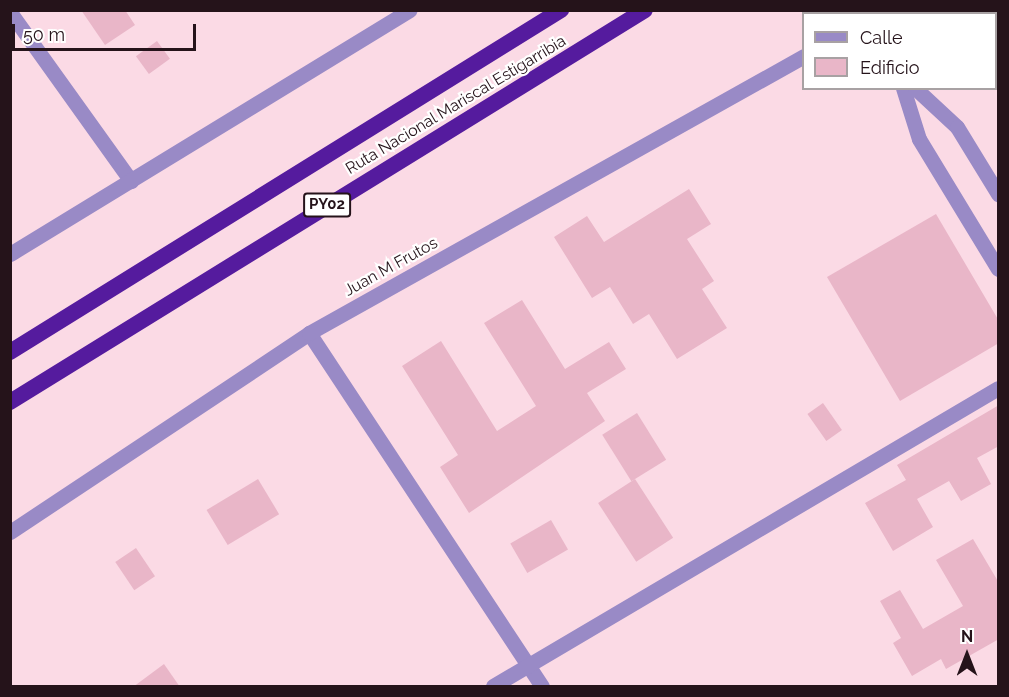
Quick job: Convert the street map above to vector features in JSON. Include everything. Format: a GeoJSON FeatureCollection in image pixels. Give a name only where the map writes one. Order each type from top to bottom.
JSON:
{"type":"FeatureCollection","features":[{"type":"Feature","properties":{"kind":"highway","name":"Ruta Nacional Mariscal Estigarribia"},"geometry":{"type":"LineString","coordinates":[[10,352],[561,10]]}},
{"type":"Feature","properties":{"kind":"highway","name":"Ruta Nacional Mariscal Estigarribia"},"geometry":{"type":"LineString","coordinates":[[10,402],[645,10]]}},
{"type":"Feature","properties":{"kind":"street"},"geometry":{"type":"LineString","coordinates":[[10,254],[409,10]]}},
{"type":"Feature","properties":{"kind":"street"},"geometry":{"type":"LineString","coordinates":[[10,12],[131,181]]}},
{"type":"Feature","properties":{"kind":"street","name":"Juan M Frutos"},"geometry":{"type":"LineString","coordinates":[[10,532],[309,333],[802,57]]}},
{"type":"Feature","properties":{"kind":"street"},"geometry":{"type":"LineString","coordinates":[[904,90],[919,139],[999,269]]}},
{"type":"Feature","properties":{"kind":"street"},"geometry":{"type":"LineString","coordinates":[[917,90],[957,127],[999,194]]}},
{"type":"Feature","properties":{"kind":"street"},"geometry":{"type":"LineString","coordinates":[[309,333],[542,687]]}},
{"type":"Feature","properties":{"kind":"street"},"geometry":{"type":"LineString","coordinates":[[493,687],[999,388]]}},
{"type":"Feature","properties":{"kind":"building"},"geometry":{"type":"Polygon","coordinates":[[[81,10],[125,10],[135,25],[105,45],[81,10]]]}},
{"type":"Feature","properties":{"kind":"building"},"geometry":{"type":"Polygon","coordinates":[[[157,41],[170,59],[149,74],[136,56],[157,41]]]}},
{"type":"Feature","properties":{"kind":"building"},"geometry":{"type":"Polygon","coordinates":[[[689,189],[711,224],[687,239],[714,281],[702,289],[727,328],[677,359],[649,314],[633,324],[610,287],[592,298],[554,237],[587,216],[604,242],[689,189]]]}},
{"type":"Feature","properties":{"kind":"building"},"geometry":{"type":"Polygon","coordinates":[[[936,214],[999,321],[999,343],[900,401],[827,277],[936,214]]]}},
{"type":"Feature","properties":{"kind":"building"},"geometry":{"type":"Polygon","coordinates":[[[522,300],[565,369],[609,342],[626,369],[587,393],[605,421],[469,513],[440,467],[458,455],[402,366],[441,341],[497,431],[536,406],[484,323],[522,300]]]}},
{"type":"Feature","properties":{"kind":"building"},"geometry":{"type":"Polygon","coordinates":[[[823,403],[842,430],[826,441],[807,414],[823,403]]]}},
{"type":"Feature","properties":{"kind":"building"},"geometry":{"type":"Polygon","coordinates":[[[999,405],[999,446],[977,458],[991,484],[961,501],[949,481],[917,499],[933,527],[893,551],[865,503],[906,480],[897,465],[999,405]]]}},
{"type":"Feature","properties":{"kind":"building"},"geometry":{"type":"Polygon","coordinates":[[[637,413],[666,460],[631,481],[602,435],[637,413]]]}},
{"type":"Feature","properties":{"kind":"building"},"geometry":{"type":"Polygon","coordinates":[[[258,479],[279,514],[228,545],[207,510],[258,479]]]}},
{"type":"Feature","properties":{"kind":"building"},"geometry":{"type":"Polygon","coordinates":[[[635,479],[673,538],[636,562],[598,503],[635,479]]]}},
{"type":"Feature","properties":{"kind":"building"},"geometry":{"type":"Polygon","coordinates":[[[551,520],[568,549],[527,573],[510,544],[551,520]]]}},
{"type":"Feature","properties":{"kind":"building"},"geometry":{"type":"Polygon","coordinates":[[[973,539],[999,583],[999,639],[946,669],[941,659],[912,676],[893,643],[901,638],[880,601],[900,590],[923,629],[963,606],[936,560],[973,539]]]}},
{"type":"Feature","properties":{"kind":"building"},"geometry":{"type":"Polygon","coordinates":[[[136,548],[155,576],[134,590],[115,562],[136,548]]]}},
{"type":"Feature","properties":{"kind":"building"},"geometry":{"type":"Polygon","coordinates":[[[164,664],[180,687],[133,687],[164,664]]]}}]}
